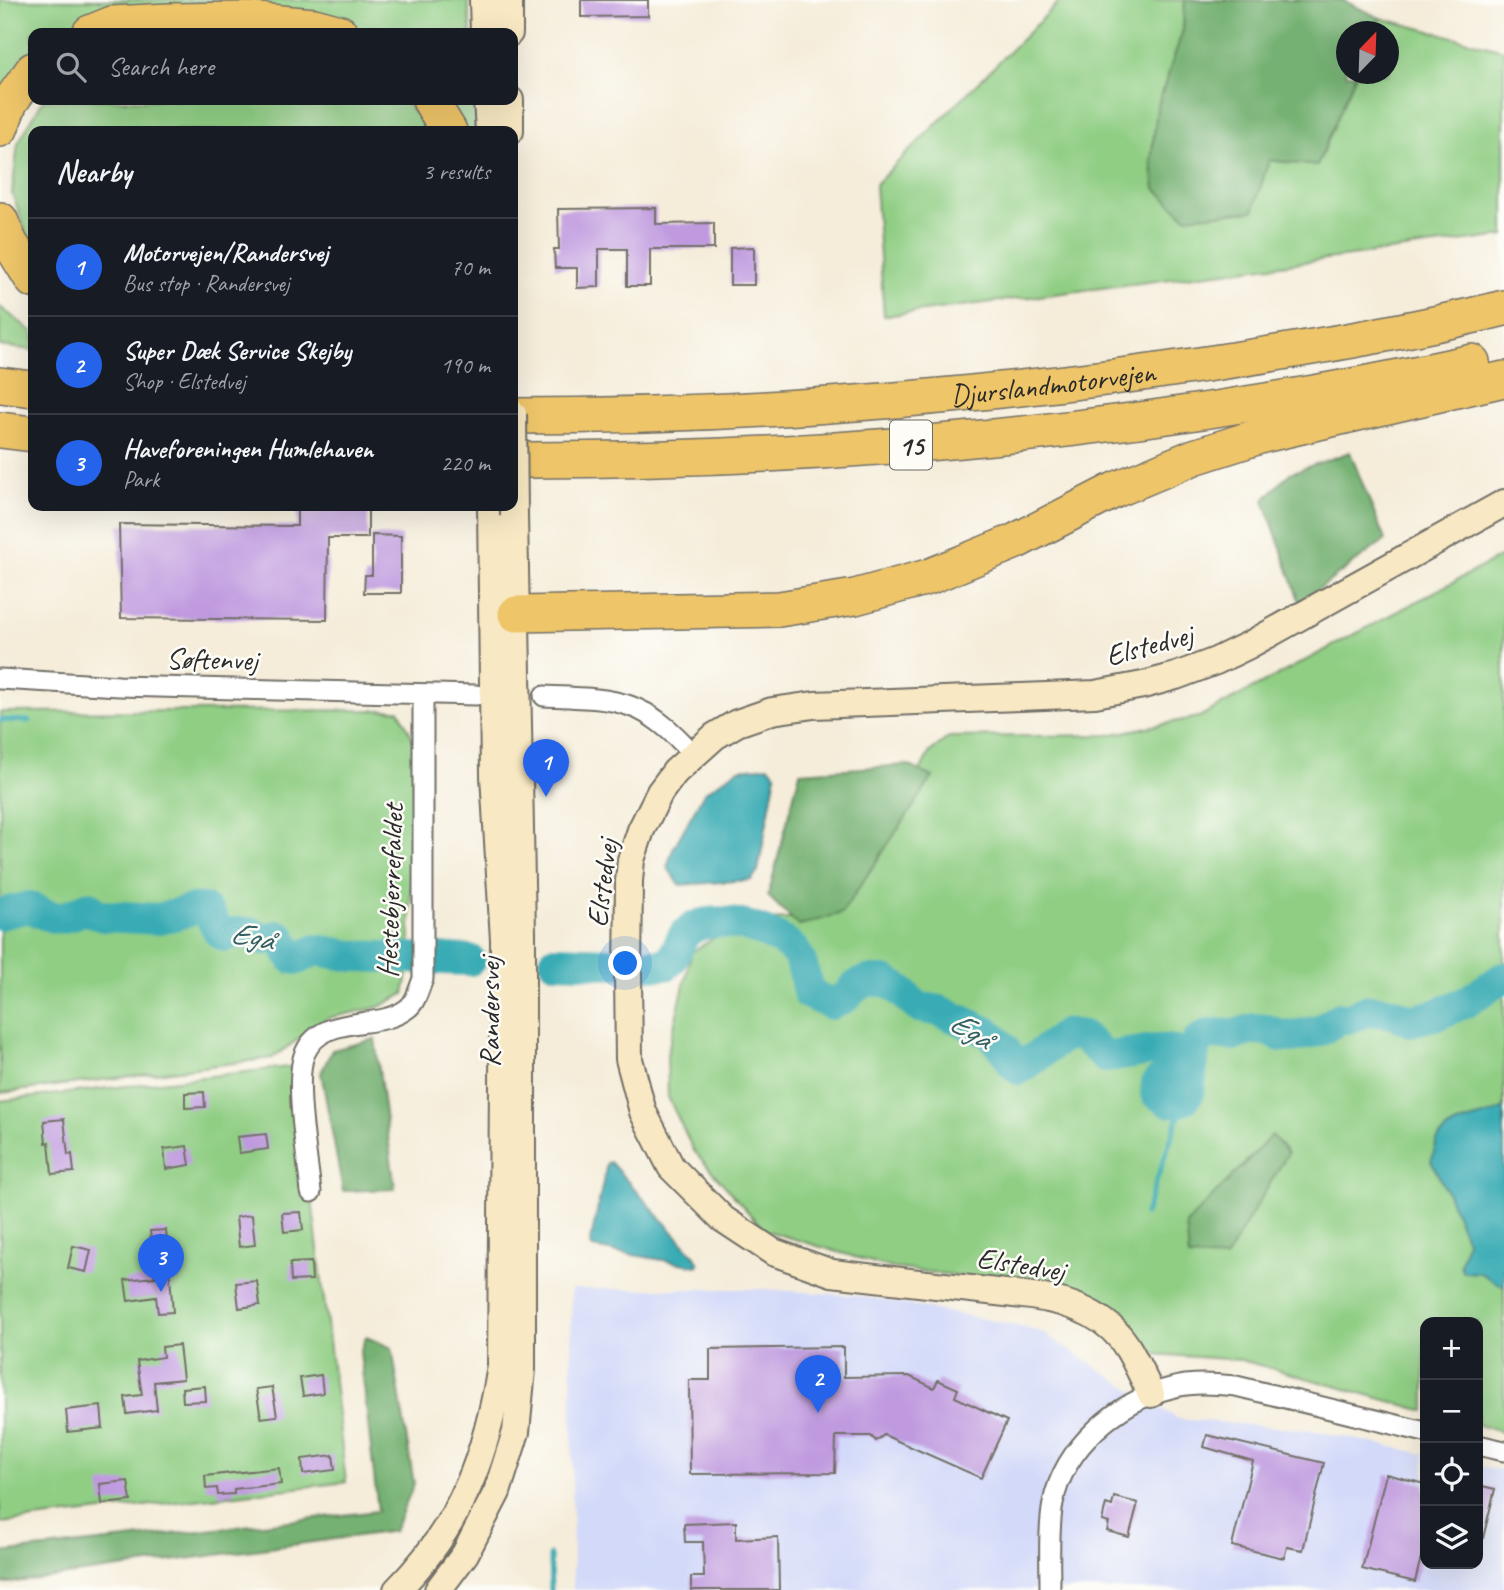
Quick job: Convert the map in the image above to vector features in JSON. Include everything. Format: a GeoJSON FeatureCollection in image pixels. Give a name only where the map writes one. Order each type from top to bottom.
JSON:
{"type":"FeatureCollection","features":[{"type":"Feature","properties":{"kind":"highway"},"geometry":{"type":"LineString","coordinates":[[102,28],[112,24],[234,20],[321,28]]}},
{"type":"Feature","properties":{"kind":"highway"},"geometry":{"type":"LineString","coordinates":[[0,129],[10,102],[28,77]]}},
{"type":"Feature","properties":{"kind":"highway"},"geometry":{"type":"LineString","coordinates":[[433,105],[446,126]]}},
{"type":"Feature","properties":{"kind":"highway"},"geometry":{"type":"LineString","coordinates":[[0,220],[10,243],[28,272]]}},
{"type":"Feature","properties":{"kind":"highway"},"geometry":{"type":"LineString","coordinates":[[0,264],[28,297]]}},
{"type":"Feature","properties":{"kind":"highway","name":"Djurslandmotorvejen"},"geometry":{"type":"LineString","coordinates":[[518,415],[668,414],[868,403],[1083,381],[1337,343],[1504,308]]}},
{"type":"Feature","properties":{"kind":"highway","name":"Djurslandmotorvejen"},"geometry":{"type":"LineString","coordinates":[[518,460],[739,457],[949,442],[1182,414],[1340,387],[1504,354]]}},
{"type":"Feature","properties":{"kind":"highway"},"geometry":{"type":"LineString","coordinates":[[504,614],[779,609],[855,597],[928,577],[1004,546],[1115,490],[1194,457],[1263,435],[1504,379]]}},
{"type":"Feature","properties":{"kind":"highway"},"geometry":{"type":"LineString","coordinates":[[0,385],[28,388]]}},
{"type":"Feature","properties":{"kind":"highway"},"geometry":{"type":"LineString","coordinates":[[518,395],[868,403]]}},
{"type":"Feature","properties":{"kind":"highway"},"geometry":{"type":"LineString","coordinates":[[0,430],[28,433]]}},
{"type":"Feature","properties":{"kind":"main road"},"geometry":{"type":"LineString","coordinates":[[483,0],[484,28]]}},
{"type":"Feature","properties":{"kind":"main road"},"geometry":{"type":"LineString","coordinates":[[509,0],[509,28]]}},
{"type":"Feature","properties":{"kind":"main road"},"geometry":{"type":"LineString","coordinates":[[487,105],[489,126]]}},
{"type":"Feature","properties":{"kind":"main road"},"geometry":{"type":"LineString","coordinates":[[510,105],[510,126]]}},
{"type":"Feature","properties":{"kind":"main road","name":"Elstedvej"},"geometry":{"type":"LineString","coordinates":[[1151,1394],[1128,1348],[1117,1335],[1101,1321],[1061,1300],[832,1273],[773,1252],[723,1219],[671,1167],[643,1112],[629,1059],[629,881],[635,846],[649,810],[660,792],[693,754],[715,736],[737,723],[772,710],[814,705],[1095,694],[1176,676],[1216,662],[1249,645],[1504,503]]}},
{"type":"Feature","properties":{"kind":"main road","name":"Randersvej"},"geometry":{"type":"LineString","coordinates":[[438,1590],[465,1555],[497,1492],[516,1432],[522,1369],[522,933],[499,513]]}},
{"type":"Feature","properties":{"kind":"main road","name":"Randersvej"},"geometry":{"type":"LineString","coordinates":[[397,1590],[425,1558],[448,1524],[472,1480],[492,1417],[500,1366],[504,940],[494,775],[504,614]]}},
{"type":"Feature","properties":{"kind":"street","name":"Søftenvej"},"geometry":{"type":"LineString","coordinates":[[0,679],[114,686],[423,694]]}},
{"type":"Feature","properties":{"kind":"street"},"geometry":{"type":"LineString","coordinates":[[423,694],[476,695]]}},
{"type":"Feature","properties":{"kind":"street","name":"Hestebjerrefaldet"},"geometry":{"type":"LineString","coordinates":[[311,1192],[299,1079],[304,1054],[315,1038],[347,1024],[392,1017],[410,1007],[423,979],[423,694]]}},
{"type":"Feature","properties":{"kind":"street"},"geometry":{"type":"LineString","coordinates":[[544,696],[599,698],[623,703],[648,713],[665,724],[693,754]]}},
{"type":"Feature","properties":{"kind":"street"},"geometry":{"type":"LineString","coordinates":[[1050,1590],[1054,1502],[1066,1468],[1084,1442],[1102,1424],[1125,1407],[1151,1394],[1173,1387],[1205,1383],[1236,1386],[1420,1431]]}},
{"type":"Feature","properties":{"kind":"street"},"geometry":{"type":"LineString","coordinates":[[1483,1445],[1504,1451]]}},
{"type":"Feature","properties":{"kind":"shaded area"},"geometry":{"type":"Polygon","coordinates":[[[571,1289],[764,1289],[860,1296],[995,1321],[1041,1332],[1178,1419],[1311,1430],[1420,1453],[1420,1569],[1483,1569],[1483,1467],[1504,1471],[1504,1590],[573,1590],[571,1289]]]}},
{"type":"Feature","properties":{"kind":"green space"},"geometry":{"type":"Polygon","coordinates":[[[0,0],[468,0],[471,28],[348,28],[330,23],[182,28],[28,28],[28,64],[0,106],[0,0]]]}},
{"type":"Feature","properties":{"kind":"green space"},"geometry":{"type":"Polygon","coordinates":[[[1061,0],[1185,0],[1183,30],[1157,108],[1269,160],[1317,166],[1352,84],[1399,84],[1399,23],[1504,50],[1504,236],[884,316],[875,185],[1061,0]]]}},
{"type":"Feature","properties":{"kind":"green space"},"geometry":{"type":"Polygon","coordinates":[[[1185,0],[1342,0],[1380,18],[1379,21],[1336,21],[1336,84],[1352,84],[1317,166],[1269,160],[1253,211],[1185,217],[1155,188],[1151,160],[1157,108],[1183,30],[1185,0]]]}},
{"type":"Feature","properties":{"kind":"green space"},"geometry":{"type":"Polygon","coordinates":[[[40,105],[408,105],[425,126],[28,126],[28,237],[12,194],[18,143],[40,105]]]}},
{"type":"Feature","properties":{"kind":"green space"},"geometry":{"type":"Polygon","coordinates":[[[447,105],[478,105],[481,126],[456,126],[447,105]]]}},
{"type":"Feature","properties":{"kind":"green space"},"geometry":{"type":"Polygon","coordinates":[[[0,307],[28,328],[28,349],[0,346],[0,307]]]}},
{"type":"Feature","properties":{"kind":"green space"},"geometry":{"type":"Polygon","coordinates":[[[1350,452],[1385,540],[1300,603],[1264,500],[1290,473],[1350,452]]]}},
{"type":"Feature","properties":{"kind":"green space"},"geometry":{"type":"Polygon","coordinates":[[[1504,555],[1504,1433],[1483,1427],[1483,1317],[1420,1317],[1420,1410],[1241,1360],[1152,1354],[1097,1300],[1007,1281],[892,1268],[764,1230],[694,1151],[668,1097],[667,1055],[692,952],[740,921],[812,918],[874,855],[930,752],[949,737],[1108,735],[1199,717],[1504,555]]]}},
{"type":"Feature","properties":{"kind":"green space"},"geometry":{"type":"Polygon","coordinates":[[[399,710],[415,743],[409,969],[404,994],[379,1007],[328,1018],[272,1058],[0,1093],[0,712],[399,710]]]}},
{"type":"Feature","properties":{"kind":"green space"},"geometry":{"type":"Polygon","coordinates":[[[908,765],[933,777],[842,913],[799,926],[768,896],[800,772],[908,765]]]}},
{"type":"Feature","properties":{"kind":"green space"},"geometry":{"type":"Polygon","coordinates":[[[375,1039],[395,1189],[343,1191],[321,1073],[332,1050],[375,1039]]]}},
{"type":"Feature","properties":{"kind":"green space"},"geometry":{"type":"Polygon","coordinates":[[[296,1066],[346,1482],[0,1523],[0,1101],[296,1066]]]}},
{"type":"Feature","properties":{"kind":"green space"},"geometry":{"type":"Polygon","coordinates":[[[1272,1135],[1288,1153],[1225,1259],[1189,1257],[1186,1224],[1272,1135]]]}},
{"type":"Feature","properties":{"kind":"green space"},"geometry":{"type":"Polygon","coordinates":[[[366,1337],[392,1348],[414,1484],[394,1531],[0,1584],[0,1553],[378,1511],[360,1352],[366,1337]]]}},
{"type":"Feature","properties":{"kind":"water"},"geometry":{"type":"Polygon","coordinates":[[[769,766],[776,774],[758,871],[751,880],[680,885],[667,867],[673,849],[704,793],[739,769],[769,766]]]}},
{"type":"Feature","properties":{"kind":"water"},"geometry":{"type":"Polygon","coordinates":[[[1504,1108],[1504,1287],[1480,1273],[1463,1272],[1460,1265],[1467,1241],[1431,1161],[1438,1139],[1444,1132],[1459,1123],[1504,1108]]]}},
{"type":"Feature","properties":{"kind":"water"},"geometry":{"type":"Polygon","coordinates":[[[610,1162],[695,1256],[699,1264],[697,1266],[593,1248],[590,1245],[607,1163],[610,1162]]]}},
{"type":"Feature","properties":{"kind":"building"},"geometry":{"type":"Polygon","coordinates":[[[581,0],[648,0],[648,16],[581,17],[581,0]]]}},
{"type":"Feature","properties":{"kind":"building"},"geometry":{"type":"Polygon","coordinates":[[[656,208],[656,224],[714,223],[714,249],[650,249],[650,286],[627,286],[627,249],[599,249],[599,287],[577,288],[577,268],[555,268],[554,249],[559,249],[558,209],[656,208]]]}},
{"type":"Feature","properties":{"kind":"building"},"geometry":{"type":"Polygon","coordinates":[[[754,247],[754,285],[730,285],[730,248],[754,247]]]}},
{"type":"Feature","properties":{"kind":"building"},"geometry":{"type":"Polygon","coordinates":[[[297,511],[368,511],[368,538],[328,538],[327,620],[121,618],[119,524],[297,526],[297,511]]]}},
{"type":"Feature","properties":{"kind":"building"},"geometry":{"type":"Polygon","coordinates":[[[372,535],[401,536],[401,593],[364,593],[365,575],[372,575],[372,535]]]}},
{"type":"Feature","properties":{"kind":"building"},"geometry":{"type":"Polygon","coordinates":[[[204,1092],[205,1107],[185,1108],[185,1093],[204,1092]]]}},
{"type":"Feature","properties":{"kind":"building"},"geometry":{"type":"Polygon","coordinates":[[[64,1119],[68,1155],[72,1154],[74,1172],[52,1174],[44,1121],[64,1119]]]}},
{"type":"Feature","properties":{"kind":"building"},"geometry":{"type":"Polygon","coordinates":[[[266,1134],[268,1149],[239,1153],[237,1137],[266,1134]]]}},
{"type":"Feature","properties":{"kind":"building"},"geometry":{"type":"Polygon","coordinates":[[[187,1146],[190,1165],[166,1169],[164,1149],[187,1146]]]}},
{"type":"Feature","properties":{"kind":"building"},"geometry":{"type":"Polygon","coordinates":[[[301,1212],[303,1230],[284,1232],[282,1213],[301,1212]]]}},
{"type":"Feature","properties":{"kind":"building"},"geometry":{"type":"Polygon","coordinates":[[[252,1215],[255,1245],[239,1247],[236,1217],[252,1215]]]}},
{"type":"Feature","properties":{"kind":"building"},"geometry":{"type":"Polygon","coordinates":[[[166,1230],[173,1312],[158,1313],[156,1297],[128,1301],[125,1280],[155,1277],[150,1231],[166,1230]]]}},
{"type":"Feature","properties":{"kind":"building"},"geometry":{"type":"Polygon","coordinates":[[[73,1246],[91,1250],[86,1272],[68,1268],[73,1246]]]}},
{"type":"Feature","properties":{"kind":"building"},"geometry":{"type":"Polygon","coordinates":[[[311,1262],[312,1280],[291,1281],[290,1263],[311,1262]]]}},
{"type":"Feature","properties":{"kind":"building"},"geometry":{"type":"Polygon","coordinates":[[[257,1281],[260,1305],[239,1308],[236,1283],[257,1281]]]}},
{"type":"Feature","properties":{"kind":"building"},"geometry":{"type":"Polygon","coordinates":[[[179,1345],[183,1379],[154,1382],[157,1410],[127,1414],[125,1397],[142,1395],[137,1361],[163,1357],[162,1347],[179,1345]]]}},
{"type":"Feature","properties":{"kind":"building"},"geometry":{"type":"Polygon","coordinates":[[[844,1347],[844,1377],[909,1376],[934,1388],[938,1380],[958,1389],[955,1397],[1007,1421],[981,1478],[884,1435],[876,1441],[871,1436],[836,1436],[835,1473],[690,1474],[689,1380],[710,1380],[710,1349],[844,1347]]]}},
{"type":"Feature","properties":{"kind":"building"},"geometry":{"type":"Polygon","coordinates":[[[321,1375],[323,1393],[303,1396],[300,1378],[321,1375]]]}},
{"type":"Feature","properties":{"kind":"building"},"geometry":{"type":"Polygon","coordinates":[[[205,1386],[206,1401],[183,1402],[182,1388],[205,1386]]]}},
{"type":"Feature","properties":{"kind":"building"},"geometry":{"type":"Polygon","coordinates":[[[272,1387],[277,1416],[261,1418],[256,1389],[272,1387]]]}},
{"type":"Feature","properties":{"kind":"building"},"geometry":{"type":"Polygon","coordinates":[[[101,1406],[103,1428],[68,1432],[66,1410],[101,1406]]]}},
{"type":"Feature","properties":{"kind":"building"},"geometry":{"type":"Polygon","coordinates":[[[1207,1435],[1324,1463],[1303,1550],[1287,1547],[1284,1558],[1232,1546],[1253,1461],[1204,1447],[1207,1435]]]}},
{"type":"Feature","properties":{"kind":"building"},"geometry":{"type":"Polygon","coordinates":[[[333,1455],[335,1470],[303,1474],[302,1459],[333,1455]]]}},
{"type":"Feature","properties":{"kind":"building"},"geometry":{"type":"Polygon","coordinates":[[[279,1468],[281,1484],[234,1489],[234,1494],[218,1495],[217,1488],[206,1489],[205,1476],[279,1468]]]}},
{"type":"Feature","properties":{"kind":"building"},"geometry":{"type":"Polygon","coordinates":[[[1386,1474],[1420,1483],[1420,1562],[1415,1582],[1362,1569],[1386,1474]]]}},
{"type":"Feature","properties":{"kind":"building"},"geometry":{"type":"Polygon","coordinates":[[[128,1481],[131,1501],[102,1504],[100,1484],[128,1481]]]}},
{"type":"Feature","properties":{"kind":"building"},"geometry":{"type":"Polygon","coordinates":[[[1483,1486],[1495,1489],[1483,1538],[1483,1486]]]}},
{"type":"Feature","properties":{"kind":"building"},"geometry":{"type":"Polygon","coordinates":[[[1114,1497],[1138,1503],[1129,1537],[1107,1531],[1109,1523],[1102,1521],[1106,1504],[1112,1506],[1114,1497]]]}},
{"type":"Feature","properties":{"kind":"building"},"geometry":{"type":"Polygon","coordinates":[[[736,1522],[736,1539],[778,1537],[779,1590],[691,1590],[691,1577],[704,1577],[703,1542],[685,1542],[684,1524],[736,1522]]]}},
{"type":"Feature","properties":{"kind":"waterway"},"geometry":{"type":"LineString","coordinates":[[0,720],[29,721]]}},
{"type":"Feature","properties":{"kind":"waterway","name":"Egå"},"geometry":{"type":"LineString","coordinates":[[0,914],[29,907],[59,918],[89,907],[94,913],[103,916],[159,919],[203,909],[219,932],[225,936],[234,933],[252,933],[261,939],[280,936],[292,958],[298,959],[316,950],[353,956],[470,960]]}},
{"type":"Feature","properties":{"kind":"waterway","name":"Egå"},"geometry":{"type":"LineString","coordinates":[[555,961],[666,965],[686,933],[697,926],[710,923],[743,925],[774,937],[796,953],[803,968],[809,994],[832,1004],[846,997],[854,987],[867,981],[885,981],[918,1007],[940,1011],[989,1033],[1019,1069],[1067,1034],[1083,1036],[1105,1057],[1151,1050],[1173,1051],[1179,1062],[1177,1070],[1157,1083],[1156,1093],[1168,1101],[1177,1102],[1189,1092],[1194,1051],[1198,1041],[1209,1034],[1234,1035],[1254,1029],[1293,1037],[1321,1030],[1340,1018],[1348,1018],[1369,1010],[1394,1013],[1410,1021],[1438,1014],[1466,1002],[1504,977]]}},
{"type":"Feature","properties":{"kind":"waterway"},"geometry":{"type":"LineString","coordinates":[[1145,1214],[1185,1098]]}},
{"type":"Feature","properties":{"kind":"waterway"},"geometry":{"type":"LineString","coordinates":[[550,1555],[551,1590]]}},
{"type":"Feature","properties":{"kind":"place","name":"Motorvejen/Randersvej"},"geometry":{"type":"Point","coordinates":[546,797]}},
{"type":"Feature","properties":{"kind":"place","name":"Haveforeningen Humlehaven"},"geometry":{"type":"Point","coordinates":[161,1292]}},
{"type":"Feature","properties":{"kind":"place","name":"Super Dæk Service Skejby"},"geometry":{"type":"Point","coordinates":[818,1413]}}]}
